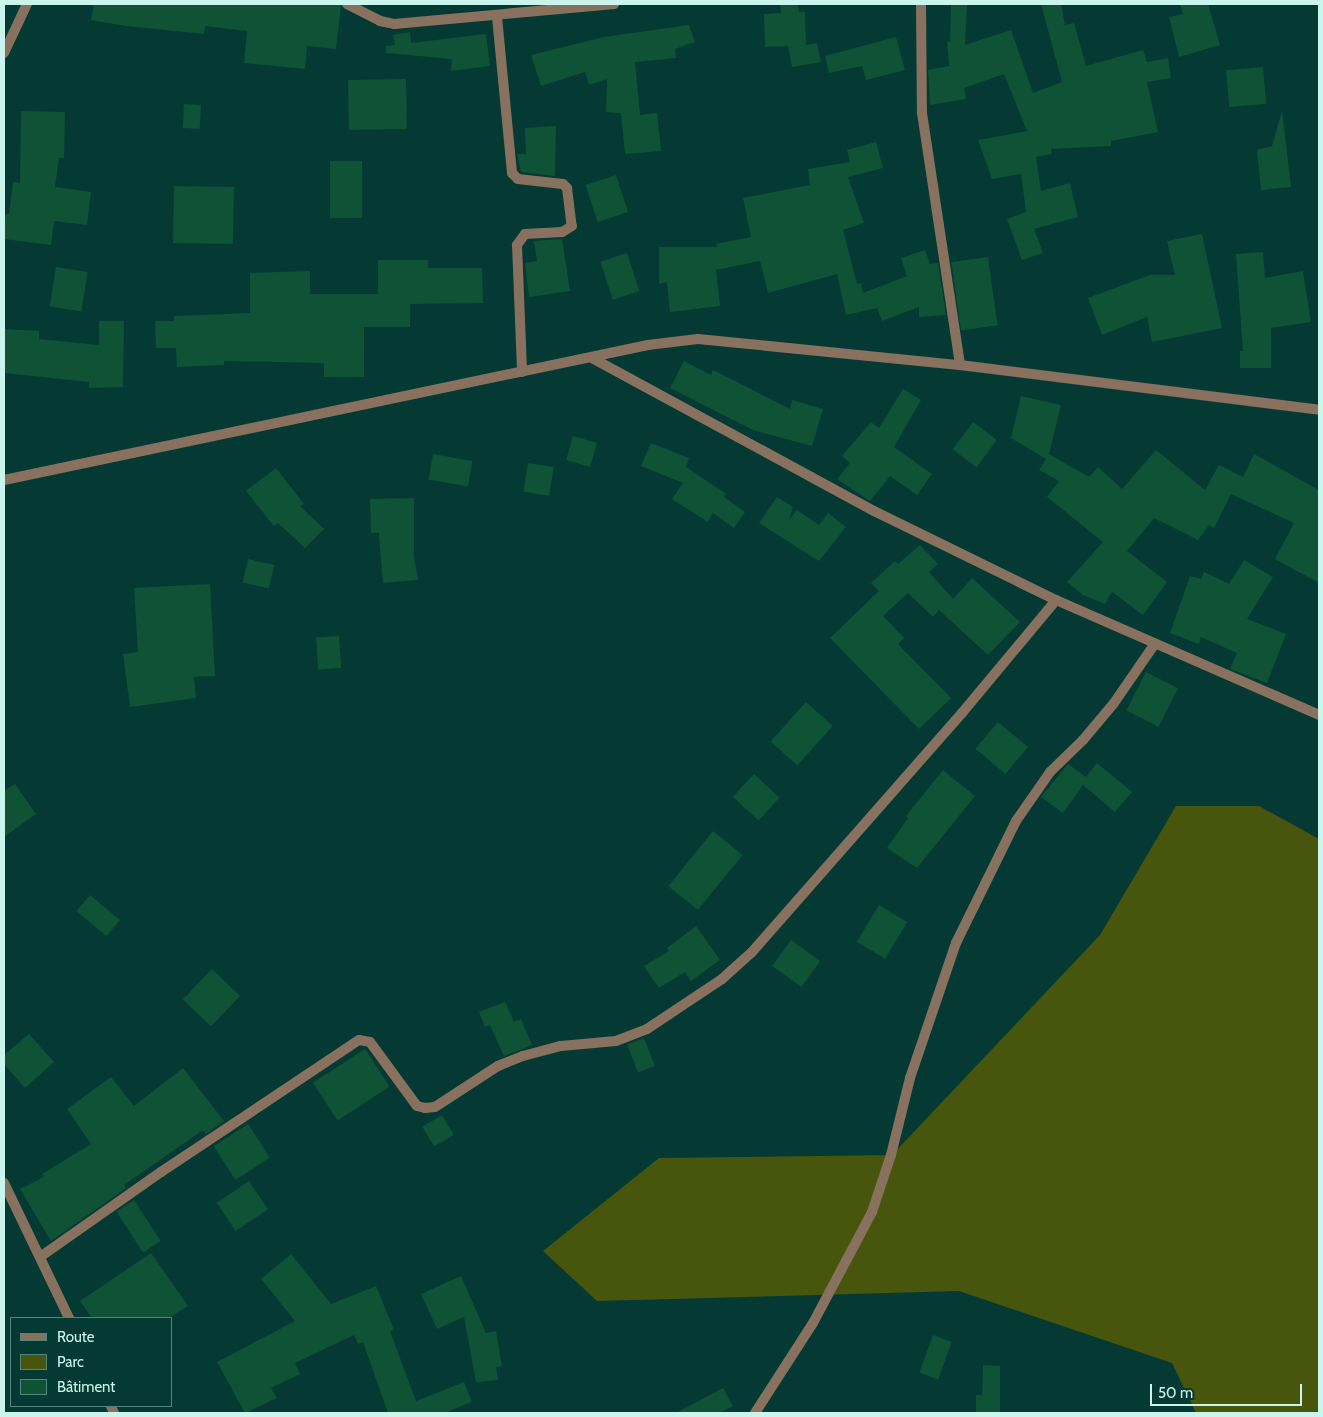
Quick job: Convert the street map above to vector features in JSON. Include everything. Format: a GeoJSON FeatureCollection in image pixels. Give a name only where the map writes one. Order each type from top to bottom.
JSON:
{"type":"FeatureCollection","features":[{"type":"Feature","properties":{"kind":"street"},"geometry":{"type":"LineString","coordinates":[[4,53],[27,4]]}},
{"type":"Feature","properties":{"kind":"street"},"geometry":{"type":"LineString","coordinates":[[347,4],[380,21],[394,24],[497,17],[614,4]]}},
{"type":"Feature","properties":{"kind":"street"},"geometry":{"type":"LineString","coordinates":[[921,4],[922,113],[960,365]]}},
{"type":"Feature","properties":{"kind":"street"},"geometry":{"type":"LineString","coordinates":[[497,17],[512,173],[518,179],[563,184],[567,188],[572,226],[569,230],[525,234],[517,245],[522,372]]}},
{"type":"Feature","properties":{"kind":"street"},"geometry":{"type":"LineString","coordinates":[[4,480],[522,372],[698,338],[960,365],[1319,410]]}},
{"type":"Feature","properties":{"kind":"street"},"geometry":{"type":"LineString","coordinates":[[592,358],[874,511],[1056,600],[1154,645],[1319,714]]}},
{"type":"Feature","properties":{"kind":"street"},"geometry":{"type":"LineString","coordinates":[[40,1257],[161,1172],[359,1040],[370,1042],[417,1106],[426,1108],[435,1107],[498,1066],[523,1056],[561,1046],[616,1041],[646,1029],[722,979],[752,952],[962,713],[1056,600]]}},
{"type":"Feature","properties":{"kind":"street"},"geometry":{"type":"LineString","coordinates":[[755,1413],[813,1322],[872,1212],[892,1155],[910,1078],[956,943],[1016,822],[1050,772],[1083,740],[1114,703],[1154,645]]}},
{"type":"Feature","properties":{"kind":"street"},"geometry":{"type":"LineString","coordinates":[[4,1183],[69,1317]]}},
{"type":"Feature","properties":{"kind":"green space"},"geometry":{"type":"Polygon","coordinates":[[[1176,806],[1259,806],[1319,839],[1319,1413],[1196,1413],[1172,1363],[959,1291],[597,1301],[543,1251],[659,1158],[892,1155],[1100,935],[1176,806]]]}},
{"type":"Feature","properties":{"kind":"building"},"geometry":{"type":"Polygon","coordinates":[[[94,4],[340,4],[341,6],[336,49],[307,46],[305,69],[244,63],[247,31],[205,26],[204,34],[126,26],[91,20],[94,4]]]}},
{"type":"Feature","properties":{"kind":"building"},"geometry":{"type":"Polygon","coordinates":[[[780,4],[798,4],[799,12],[805,12],[806,45],[817,43],[821,62],[792,67],[788,46],[765,47],[764,14],[781,13],[780,4]]]}},
{"type":"Feature","properties":{"kind":"building"},"geometry":{"type":"Polygon","coordinates":[[[951,4],[967,5],[965,45],[1011,30],[1033,93],[1062,82],[1041,4],[1061,4],[1065,25],[1074,23],[1086,66],[1143,50],[1147,62],[1168,58],[1171,78],[1147,82],[1158,132],[1111,141],[1111,146],[1051,149],[1052,154],[1036,157],[1041,191],[1070,183],[1078,217],[1034,229],[1043,253],[1022,260],[1007,219],[1026,212],[1021,174],[992,179],[978,140],[1027,131],[1004,74],[964,88],[966,99],[930,105],[928,70],[949,66],[947,42],[950,42],[951,4]]]}},
{"type":"Feature","properties":{"kind":"building"},"geometry":{"type":"Polygon","coordinates":[[[1180,4],[1208,4],[1220,45],[1179,57],[1169,17],[1183,14],[1180,4]]]}},
{"type":"Feature","properties":{"kind":"building"},"geometry":{"type":"Polygon","coordinates":[[[689,25],[695,42],[675,49],[676,58],[635,62],[640,115],[657,113],[661,151],[625,154],[621,113],[606,112],[607,79],[589,85],[585,72],[541,86],[531,55],[604,37],[689,25]]]}},
{"type":"Feature","properties":{"kind":"building"},"geometry":{"type":"Polygon","coordinates":[[[410,32],[411,43],[486,34],[490,66],[451,71],[452,59],[386,53],[386,46],[395,45],[393,35],[410,32]]]}},
{"type":"Feature","properties":{"kind":"building"},"geometry":{"type":"Polygon","coordinates":[[[896,37],[905,70],[866,80],[862,66],[829,73],[825,56],[896,37]]]}},
{"type":"Feature","properties":{"kind":"building"},"geometry":{"type":"Polygon","coordinates":[[[1263,67],[1266,104],[1229,107],[1226,70],[1263,67]]]}},
{"type":"Feature","properties":{"kind":"building"},"geometry":{"type":"Polygon","coordinates":[[[406,79],[407,129],[349,130],[348,80],[406,79]]]}},
{"type":"Feature","properties":{"kind":"building"},"geometry":{"type":"Polygon","coordinates":[[[184,104],[201,105],[200,129],[183,128],[184,104]]]}},
{"type":"Feature","properties":{"kind":"building"},"geometry":{"type":"Polygon","coordinates":[[[21,111],[65,112],[64,158],[59,158],[55,187],[91,192],[87,225],[54,221],[51,245],[4,239],[4,223],[6,214],[9,214],[13,182],[20,183],[21,111]]]}},
{"type":"Feature","properties":{"kind":"building"},"geometry":{"type":"Polygon","coordinates":[[[1282,111],[1291,187],[1261,190],[1257,150],[1272,146],[1282,111]]]}},
{"type":"Feature","properties":{"kind":"building"},"geometry":{"type":"Polygon","coordinates":[[[556,126],[555,176],[521,172],[517,154],[526,154],[525,128],[556,126]]]}},
{"type":"Feature","properties":{"kind":"building"},"geometry":{"type":"Polygon","coordinates":[[[876,142],[883,168],[848,177],[864,223],[843,230],[857,284],[861,283],[863,293],[907,276],[901,258],[925,250],[930,264],[938,263],[946,315],[919,317],[919,307],[882,321],[877,308],[846,315],[837,274],[768,293],[760,261],[716,270],[720,306],[670,312],[667,282],[659,284],[659,247],[717,247],[716,244],[751,237],[743,198],[810,185],[808,169],[850,162],[847,150],[876,142]]]}},
{"type":"Feature","properties":{"kind":"building"},"geometry":{"type":"Polygon","coordinates":[[[330,161],[362,161],[362,218],[330,218],[330,161]]]}},
{"type":"Feature","properties":{"kind":"building"},"geometry":{"type":"Polygon","coordinates":[[[616,175],[628,212],[598,222],[586,185],[616,175]]]}},
{"type":"Feature","properties":{"kind":"building"},"geometry":{"type":"Polygon","coordinates":[[[174,186],[234,187],[233,244],[173,243],[174,186]]]}},
{"type":"Feature","properties":{"kind":"building"},"geometry":{"type":"Polygon","coordinates":[[[1202,234],[1222,328],[1152,342],[1147,317],[1102,335],[1088,298],[1150,275],[1175,275],[1167,241],[1202,234]]]}},
{"type":"Feature","properties":{"kind":"building"},"geometry":{"type":"Polygon","coordinates":[[[562,239],[570,291],[529,297],[525,263],[537,261],[534,241],[562,239]]]}},
{"type":"Feature","properties":{"kind":"building"},"geometry":{"type":"Polygon","coordinates":[[[1263,252],[1265,278],[1303,271],[1311,322],[1271,328],[1271,368],[1240,368],[1240,351],[1243,351],[1236,254],[1263,252]]]}},
{"type":"Feature","properties":{"kind":"building"},"geometry":{"type":"Polygon","coordinates":[[[627,253],[639,291],[613,300],[600,262],[627,253]]]}},
{"type":"Feature","properties":{"kind":"building"},"geometry":{"type":"Polygon","coordinates":[[[988,257],[998,325],[961,330],[951,262],[988,257]]]}},
{"type":"Feature","properties":{"kind":"building"},"geometry":{"type":"Polygon","coordinates":[[[378,260],[428,260],[428,268],[482,268],[483,303],[410,304],[410,327],[364,327],[364,377],[324,377],[324,363],[224,361],[224,365],[177,367],[176,348],[156,348],[155,321],[174,321],[174,316],[250,313],[250,273],[310,271],[310,294],[378,294],[378,260]]]}},
{"type":"Feature","properties":{"kind":"building"},"geometry":{"type":"Polygon","coordinates":[[[56,267],[88,272],[81,312],[50,307],[56,267]]]}},
{"type":"Feature","properties":{"kind":"building"},"geometry":{"type":"Polygon","coordinates":[[[99,321],[124,321],[123,387],[89,388],[89,382],[4,373],[4,329],[39,331],[39,339],[99,345],[99,321]]]}},
{"type":"Feature","properties":{"kind":"building"},"geometry":{"type":"Polygon","coordinates":[[[684,361],[711,375],[713,370],[790,409],[792,400],[823,409],[812,446],[753,430],[670,388],[684,361]]]}},
{"type":"Feature","properties":{"kind":"building"},"geometry":{"type":"Polygon","coordinates":[[[903,389],[921,400],[894,447],[932,474],[917,495],[890,476],[870,501],[837,479],[850,463],[842,456],[871,422],[879,428],[903,389]]]}},
{"type":"Feature","properties":{"kind":"building"},"geometry":{"type":"Polygon","coordinates":[[[1021,396],[1061,405],[1049,454],[1089,477],[1098,467],[1122,489],[1156,450],[1205,490],[1219,465],[1243,477],[1254,454],[1319,490],[1319,583],[1275,559],[1294,523],[1231,494],[1214,528],[1209,525],[1198,540],[1154,518],[1127,551],[1167,582],[1143,615],[1112,592],[1105,604],[1083,595],[1067,582],[1103,542],[1047,497],[1059,481],[1039,470],[1046,459],[1011,438],[1021,396]]]}},
{"type":"Feature","properties":{"kind":"building"},"geometry":{"type":"Polygon","coordinates":[[[973,422],[997,440],[976,467],[953,449],[973,422]]]}},
{"type":"Feature","properties":{"kind":"building"},"geometry":{"type":"Polygon","coordinates":[[[573,436],[597,443],[590,467],[566,460],[573,436]]]}},
{"type":"Feature","properties":{"kind":"building"},"geometry":{"type":"Polygon","coordinates":[[[651,443],[689,458],[686,467],[726,494],[724,497],[745,512],[734,528],[713,513],[708,522],[672,499],[683,483],[641,466],[651,443]]]}},
{"type":"Feature","properties":{"kind":"building"},"geometry":{"type":"Polygon","coordinates":[[[433,454],[472,461],[468,487],[428,480],[433,454]]]}},
{"type":"Feature","properties":{"kind":"building"},"geometry":{"type":"Polygon","coordinates":[[[528,463],[554,467],[549,496],[523,492],[528,463]]]}},
{"type":"Feature","properties":{"kind":"building"},"geometry":{"type":"Polygon","coordinates":[[[276,468],[304,504],[300,506],[324,529],[305,548],[278,523],[274,526],[246,491],[276,468]]]}},
{"type":"Feature","properties":{"kind":"building"},"geometry":{"type":"Polygon","coordinates":[[[777,497],[793,507],[789,520],[797,510],[819,525],[828,513],[846,527],[819,561],[759,523],[777,497]]]}},
{"type":"Feature","properties":{"kind":"building"},"geometry":{"type":"Polygon","coordinates":[[[414,498],[414,556],[418,580],[383,583],[379,533],[371,533],[370,499],[414,498]]]}},
{"type":"Feature","properties":{"kind":"building"},"geometry":{"type":"Polygon","coordinates":[[[920,545],[938,564],[929,572],[953,599],[972,578],[1020,622],[988,655],[939,610],[933,617],[908,593],[883,616],[904,638],[898,644],[951,698],[919,729],[830,638],[879,591],[871,583],[895,561],[898,564],[920,545]]]}},
{"type":"Feature","properties":{"kind":"building"},"geometry":{"type":"Polygon","coordinates":[[[248,559],[274,565],[269,588],[243,582],[248,559]]]}},
{"type":"Feature","properties":{"kind":"building"},"geometry":{"type":"Polygon","coordinates":[[[1244,560],[1273,577],[1247,619],[1286,634],[1267,683],[1230,669],[1237,653],[1201,637],[1199,644],[1170,633],[1190,576],[1201,579],[1204,572],[1229,584],[1244,560]]]}},
{"type":"Feature","properties":{"kind":"building"},"geometry":{"type":"Polygon","coordinates":[[[210,584],[215,676],[194,677],[196,698],[130,707],[123,654],[138,652],[134,588],[210,584]]]}},
{"type":"Feature","properties":{"kind":"building"},"geometry":{"type":"Polygon","coordinates":[[[339,636],[341,668],[318,670],[316,638],[339,636]]]}},
{"type":"Feature","properties":{"kind":"building"},"geometry":{"type":"Polygon","coordinates":[[[1146,672],[1178,688],[1159,727],[1126,710],[1146,672]]]}},
{"type":"Feature","properties":{"kind":"building"},"geometry":{"type":"Polygon","coordinates":[[[806,702],[833,726],[797,765],[771,741],[806,702]]]}},
{"type":"Feature","properties":{"kind":"building"},"geometry":{"type":"Polygon","coordinates":[[[998,722],[1028,747],[1005,774],[976,749],[998,722]]]}},
{"type":"Feature","properties":{"kind":"building"},"geometry":{"type":"Polygon","coordinates":[[[1097,763],[1132,792],[1115,812],[1083,785],[1063,813],[1041,797],[1068,764],[1086,777],[1097,763]]]}},
{"type":"Feature","properties":{"kind":"building"},"geometry":{"type":"Polygon","coordinates":[[[943,770],[975,796],[917,868],[887,848],[908,818],[906,816],[943,770]]]}},
{"type":"Feature","properties":{"kind":"building"},"geometry":{"type":"Polygon","coordinates":[[[754,774],[780,798],[758,821],[733,797],[754,774]]]}},
{"type":"Feature","properties":{"kind":"building"},"geometry":{"type":"Polygon","coordinates":[[[15,784],[36,814],[4,837],[4,791],[15,784]]]}},
{"type":"Feature","properties":{"kind":"building"},"geometry":{"type":"Polygon","coordinates":[[[713,831],[743,855],[698,910],[668,886],[713,831]]]}},
{"type":"Feature","properties":{"kind":"building"},"geometry":{"type":"Polygon","coordinates":[[[90,895],[120,920],[106,936],[77,911],[90,895]]]}},
{"type":"Feature","properties":{"kind":"building"},"geometry":{"type":"Polygon","coordinates":[[[879,905],[907,922],[885,959],[857,942],[879,905]]]}},
{"type":"Feature","properties":{"kind":"building"},"geometry":{"type":"Polygon","coordinates":[[[696,926],[720,960],[691,981],[685,972],[659,988],[644,966],[669,951],[667,948],[696,926]]]}},
{"type":"Feature","properties":{"kind":"building"},"geometry":{"type":"Polygon","coordinates":[[[791,940],[820,961],[801,987],[772,966],[791,940]]]}},
{"type":"Feature","properties":{"kind":"building"},"geometry":{"type":"Polygon","coordinates":[[[212,969],[240,996],[211,1026],[183,999],[212,969]]]}},
{"type":"Feature","properties":{"kind":"building"},"geometry":{"type":"Polygon","coordinates":[[[505,1002],[514,1022],[521,1019],[532,1045],[504,1056],[490,1025],[485,1027],[479,1012],[505,1002]]]}},
{"type":"Feature","properties":{"kind":"building"},"geometry":{"type":"Polygon","coordinates":[[[29,1034],[54,1062],[25,1088],[4,1064],[4,1055],[29,1034]]]}},
{"type":"Feature","properties":{"kind":"building"},"geometry":{"type":"Polygon","coordinates":[[[644,1038],[655,1066],[638,1072],[627,1044],[644,1038]]]}},
{"type":"Feature","properties":{"kind":"building"},"geometry":{"type":"Polygon","coordinates":[[[365,1049],[390,1087],[338,1121],[313,1083],[365,1049]]]}},
{"type":"Feature","properties":{"kind":"building"},"geometry":{"type":"Polygon","coordinates":[[[183,1068],[224,1121],[206,1134],[203,1130],[124,1185],[126,1188],[51,1241],[20,1189],[44,1177],[42,1174],[91,1144],[67,1109],[111,1077],[134,1106],[183,1068]]]}},
{"type":"Feature","properties":{"kind":"building"},"geometry":{"type":"Polygon","coordinates":[[[442,1115],[454,1135],[434,1147],[422,1127],[442,1115]]]}},
{"type":"Feature","properties":{"kind":"building"},"geometry":{"type":"Polygon","coordinates":[[[248,1124],[270,1158],[235,1180],[214,1146],[248,1124]]]}},
{"type":"Feature","properties":{"kind":"building"},"geometry":{"type":"Polygon","coordinates":[[[249,1181],[268,1209],[236,1231],[217,1203],[249,1181]]]}},
{"type":"Feature","properties":{"kind":"building"},"geometry":{"type":"Polygon","coordinates":[[[134,1200],[161,1241],[143,1253],[116,1211],[134,1200]]]}},
{"type":"Feature","properties":{"kind":"building"},"geometry":{"type":"Polygon","coordinates":[[[151,1253],[188,1306],[171,1317],[91,1317],[80,1301],[151,1253]]]}},
{"type":"Feature","properties":{"kind":"building"},"geometry":{"type":"Polygon","coordinates":[[[291,1254],[331,1304],[376,1286],[394,1330],[390,1331],[416,1401],[464,1382],[472,1402],[444,1413],[388,1413],[363,1342],[358,1344],[354,1335],[295,1363],[300,1374],[271,1388],[277,1398],[245,1413],[217,1362],[295,1321],[261,1279],[291,1254]]]}},
{"type":"Feature","properties":{"kind":"building"},"geometry":{"type":"Polygon","coordinates":[[[461,1276],[486,1333],[496,1331],[502,1366],[496,1367],[498,1380],[476,1382],[464,1317],[437,1329],[421,1294],[461,1276]]]}},
{"type":"Feature","properties":{"kind":"building"},"geometry":{"type":"Polygon","coordinates":[[[933,1335],[952,1342],[938,1379],[919,1373],[933,1335]]]}},
{"type":"Feature","properties":{"kind":"building"},"geometry":{"type":"Polygon","coordinates":[[[983,1365],[1000,1366],[1000,1413],[976,1413],[976,1395],[982,1395],[983,1365]]]}},
{"type":"Feature","properties":{"kind":"building"},"geometry":{"type":"Polygon","coordinates":[[[723,1388],[733,1406],[720,1413],[676,1413],[723,1388]]]}}]}
